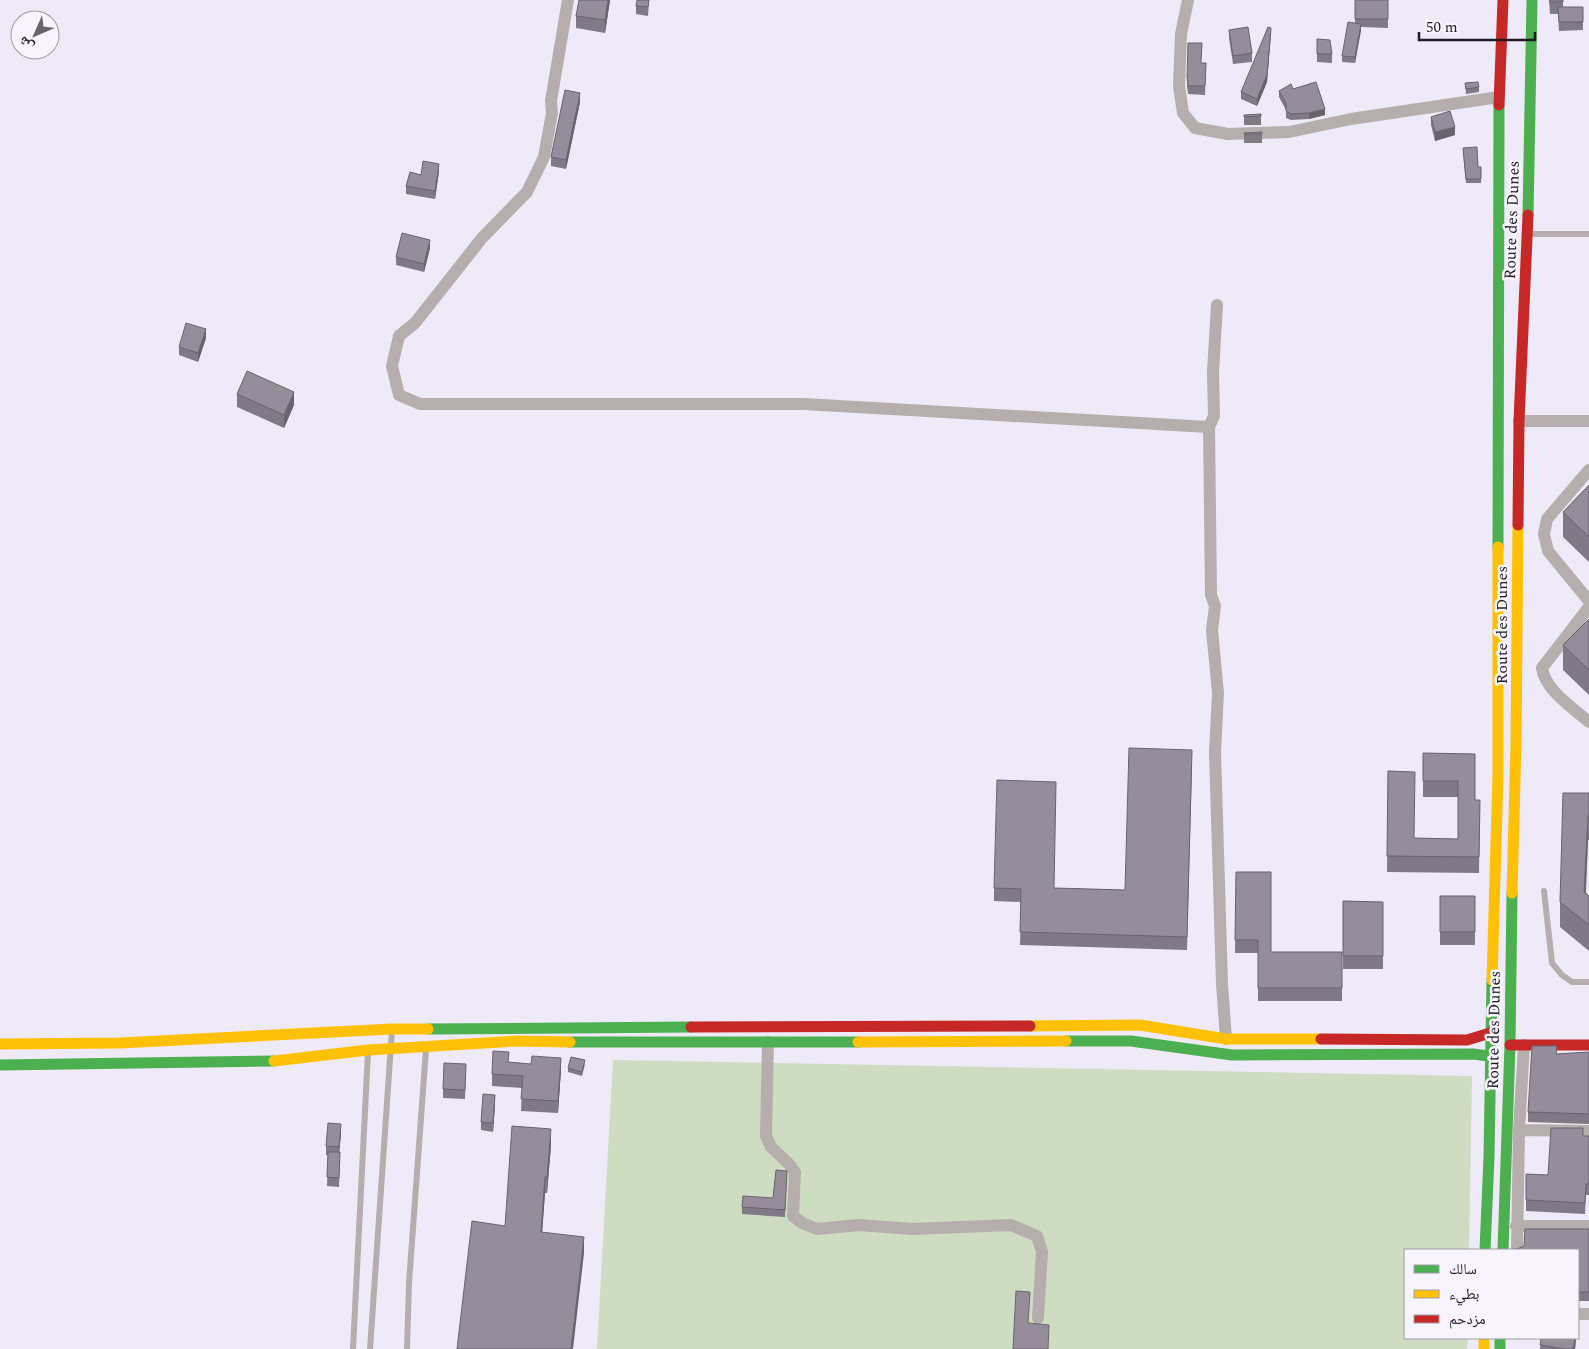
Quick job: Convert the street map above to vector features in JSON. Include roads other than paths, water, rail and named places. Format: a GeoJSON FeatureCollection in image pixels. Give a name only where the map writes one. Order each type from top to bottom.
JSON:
{"type":"FeatureCollection","features":[{"type":"Feature","properties":{"kind":"street"},"geometry":{"type":"LineString","coordinates":[[568,0],[551,101],[552,113],[544,157],[527,192],[482,238],[415,323],[399,336],[392,366],[399,395],[420,404],[804,404],[1209,426]]}},
{"type":"Feature","properties":{"kind":"street"},"geometry":{"type":"LineString","coordinates":[[1188,0],[1180,34],[1179,86],[1183,113],[1195,128],[1228,134],[1289,132],[1351,119],[1499,97]]}},
{"type":"Feature","properties":{"kind":"street","name":"Route des Dunes"},"geometry":{"type":"LineString","coordinates":[[1485,1249],[1498,775],[1499,97],[1504,0]]}},
{"type":"Feature","properties":{"kind":"street","name":"Route des Dunes"},"geometry":{"type":"LineString","coordinates":[[1503,1249],[1510,1046],[1516,743],[1518,421],[1528,234],[1532,0]]}},
{"type":"Feature","properties":{"kind":"street"},"geometry":{"type":"LineString","coordinates":[[1217,305],[1213,372],[1214,416],[1209,426],[1211,596],[1215,606],[1212,630],[1218,693],[1215,771],[1222,984],[1226,1039]]}},
{"type":"Feature","properties":{"kind":"street"},"geometry":{"type":"LineString","coordinates":[[1518,421],[1589,420]]}},
{"type":"Feature","properties":{"kind":"street"},"geometry":{"type":"LineString","coordinates":[[1589,470],[1547,519],[1544,534],[1548,551],[1589,601]]}},
{"type":"Feature","properties":{"kind":"street"},"geometry":{"type":"LineString","coordinates":[[1589,607],[1542,668],[1544,678],[1549,686],[1589,722]]}},
{"type":"Feature","properties":{"kind":"street"},"geometry":{"type":"LineString","coordinates":[[0,1044],[120,1043],[392,1029],[1140,1025],[1226,1039],[1467,1040],[1490,1034]]}},
{"type":"Feature","properties":{"kind":"street"},"geometry":{"type":"LineString","coordinates":[[0,1065],[268,1062],[368,1050],[518,1041],[667,1043],[1131,1041],[1232,1055],[1473,1054],[1489,1056]]}},
{"type":"Feature","properties":{"kind":"street"},"geometry":{"type":"LineString","coordinates":[[768,1042],[766,1136],[771,1147],[788,1162],[795,1172],[793,1216],[802,1223],[817,1229],[859,1226],[912,1229],[1011,1226],[1024,1230],[1037,1236],[1042,1252],[1038,1318]]}},
{"type":"Feature","properties":{"kind":"street"},"geometry":{"type":"LineString","coordinates":[[1517,1249],[1516,1226],[1524,1045]]}},
{"type":"Feature","properties":{"kind":"street"},"geometry":{"type":"LineString","coordinates":[[1510,1046],[1589,1045]]}},
{"type":"Feature","properties":{"kind":"street"},"geometry":{"type":"LineString","coordinates":[[1520,1130],[1589,1131]]}},
{"type":"Feature","properties":{"kind":"street"},"geometry":{"type":"LineString","coordinates":[[1516,1226],[1589,1226]]}},
{"type":"Feature","properties":{"kind":"lane"},"geometry":{"type":"LineString","coordinates":[[1528,234],[1589,234]]}},
{"type":"Feature","properties":{"kind":"lane"},"geometry":{"type":"LineString","coordinates":[[1544,891],[1552,963],[1562,975],[1572,982],[1589,982]]}},
{"type":"Feature","properties":{"kind":"lane"},"geometry":{"type":"LineString","coordinates":[[370,1349],[392,1029]]}},
{"type":"Feature","properties":{"kind":"lane"},"geometry":{"type":"LineString","coordinates":[[407,1349],[409,1283],[426,1047]]}},
{"type":"Feature","properties":{"kind":"lane"},"geometry":{"type":"LineString","coordinates":[[353,1349],[368,1050]]}}]}
